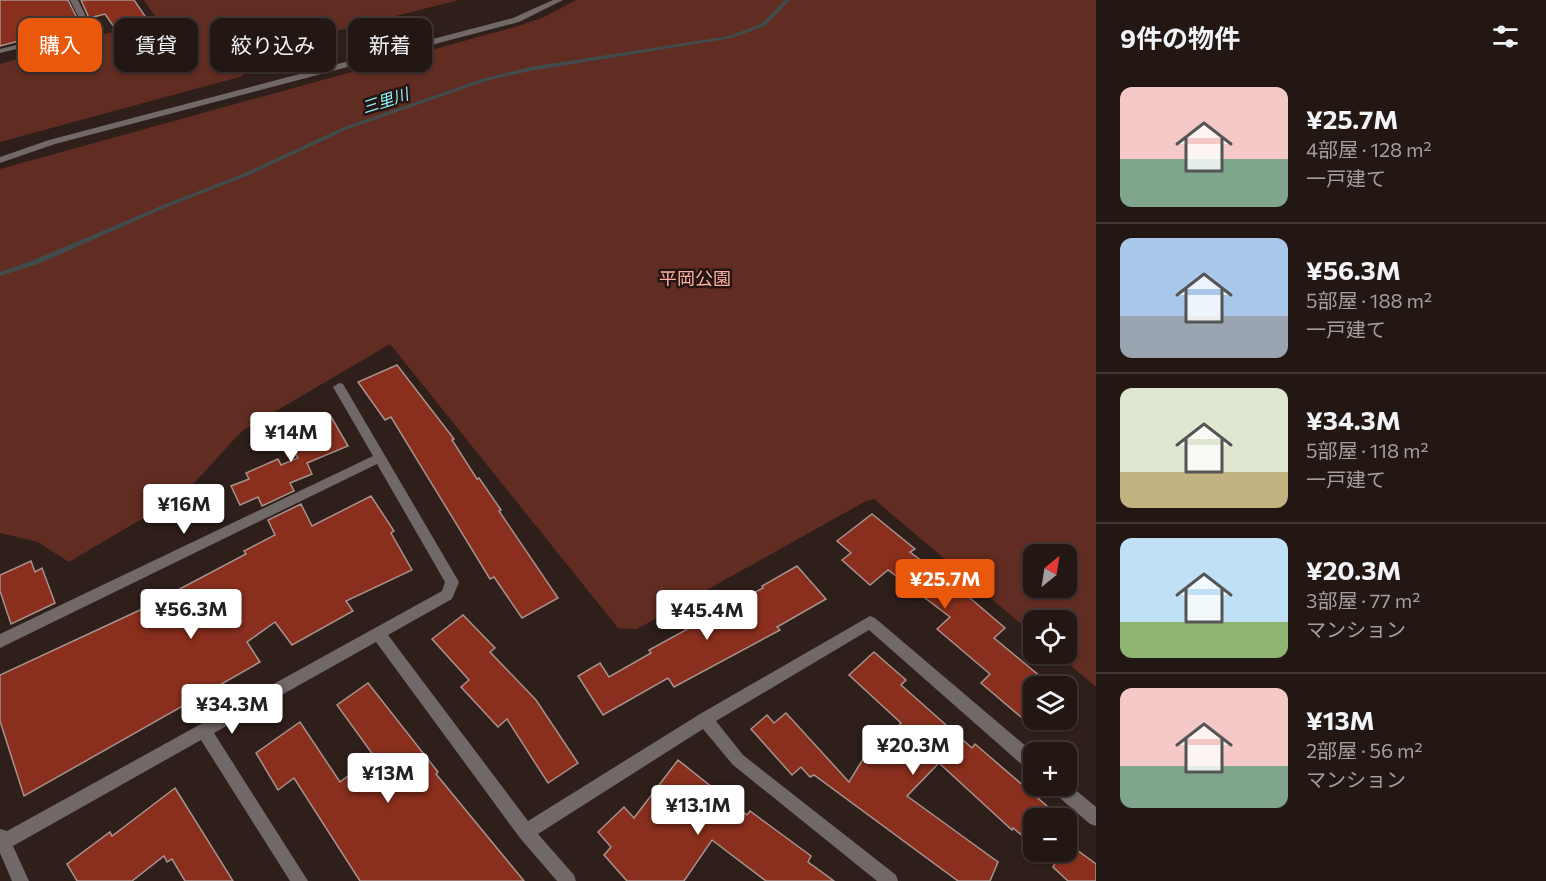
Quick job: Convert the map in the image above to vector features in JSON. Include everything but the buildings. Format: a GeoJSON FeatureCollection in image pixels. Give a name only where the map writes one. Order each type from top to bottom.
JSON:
{"type":"FeatureCollection","features":[{"type":"Feature","properties":{"kind":"street"},"geometry":{"type":"LineString","coordinates":[[0,51],[88,29],[74,0]]}},
{"type":"Feature","properties":{"kind":"street"},"geometry":{"type":"LineString","coordinates":[[0,160],[52,142],[516,20],[560,0]]}},
{"type":"Feature","properties":{"kind":"street"},"geometry":{"type":"LineString","coordinates":[[21,881],[1,841],[447,595],[452,582],[339,387]]}},
{"type":"Feature","properties":{"kind":"street"},"geometry":{"type":"LineString","coordinates":[[0,641],[381,457]]}},
{"type":"Feature","properties":{"kind":"street"},"geometry":{"type":"LineString","coordinates":[[526,832],[705,719],[870,622],[1023,754]]}},
{"type":"Feature","properties":{"kind":"street"},"geometry":{"type":"LineString","coordinates":[[379,634],[526,832],[568,881]]}},
{"type":"Feature","properties":{"kind":"street"},"geometry":{"type":"LineString","coordinates":[[705,719],[738,760],[890,881]]}},
{"type":"Feature","properties":{"kind":"street"},"geometry":{"type":"LineString","coordinates":[[204,731],[300,881]]}},
{"type":"Feature","properties":{"kind":"street"},"geometry":{"type":"LineString","coordinates":[[1071,796],[1096,818]]}},
{"type":"Feature","properties":{"kind":"green space"},"geometry":{"type":"Polygon","coordinates":[[[144,0],[459,0],[388,18],[348,18],[348,28],[336,31],[336,18],[210,18],[210,72],[242,72],[243,76],[0,142],[0,64],[18,59],[18,72],[102,72],[102,35],[114,31],[114,72],[198,72],[198,18],[156,18],[144,0]]]}},
{"type":"Feature","properties":{"kind":"green space","name":"平岡公園"},"geometry":{"type":"Polygon","coordinates":[[[576,0],[1096,0],[1096,687],[1069,664],[1077,664],[1077,610],[1023,610],[1023,626],[874,499],[866,501],[637,629],[618,628],[390,344],[242,431],[184,494],[69,562],[38,542],[0,533],[0,169],[351,72],[432,72],[432,50],[544,17],[576,0]]]}},
{"type":"Feature","properties":{"kind":"waterway","name":"三里川"},"geometry":{"type":"LineString","coordinates":[[0,274],[36,262],[165,206],[247,174],[346,128],[487,79],[530,69],[730,37],[763,25],[788,0]]}}]}
